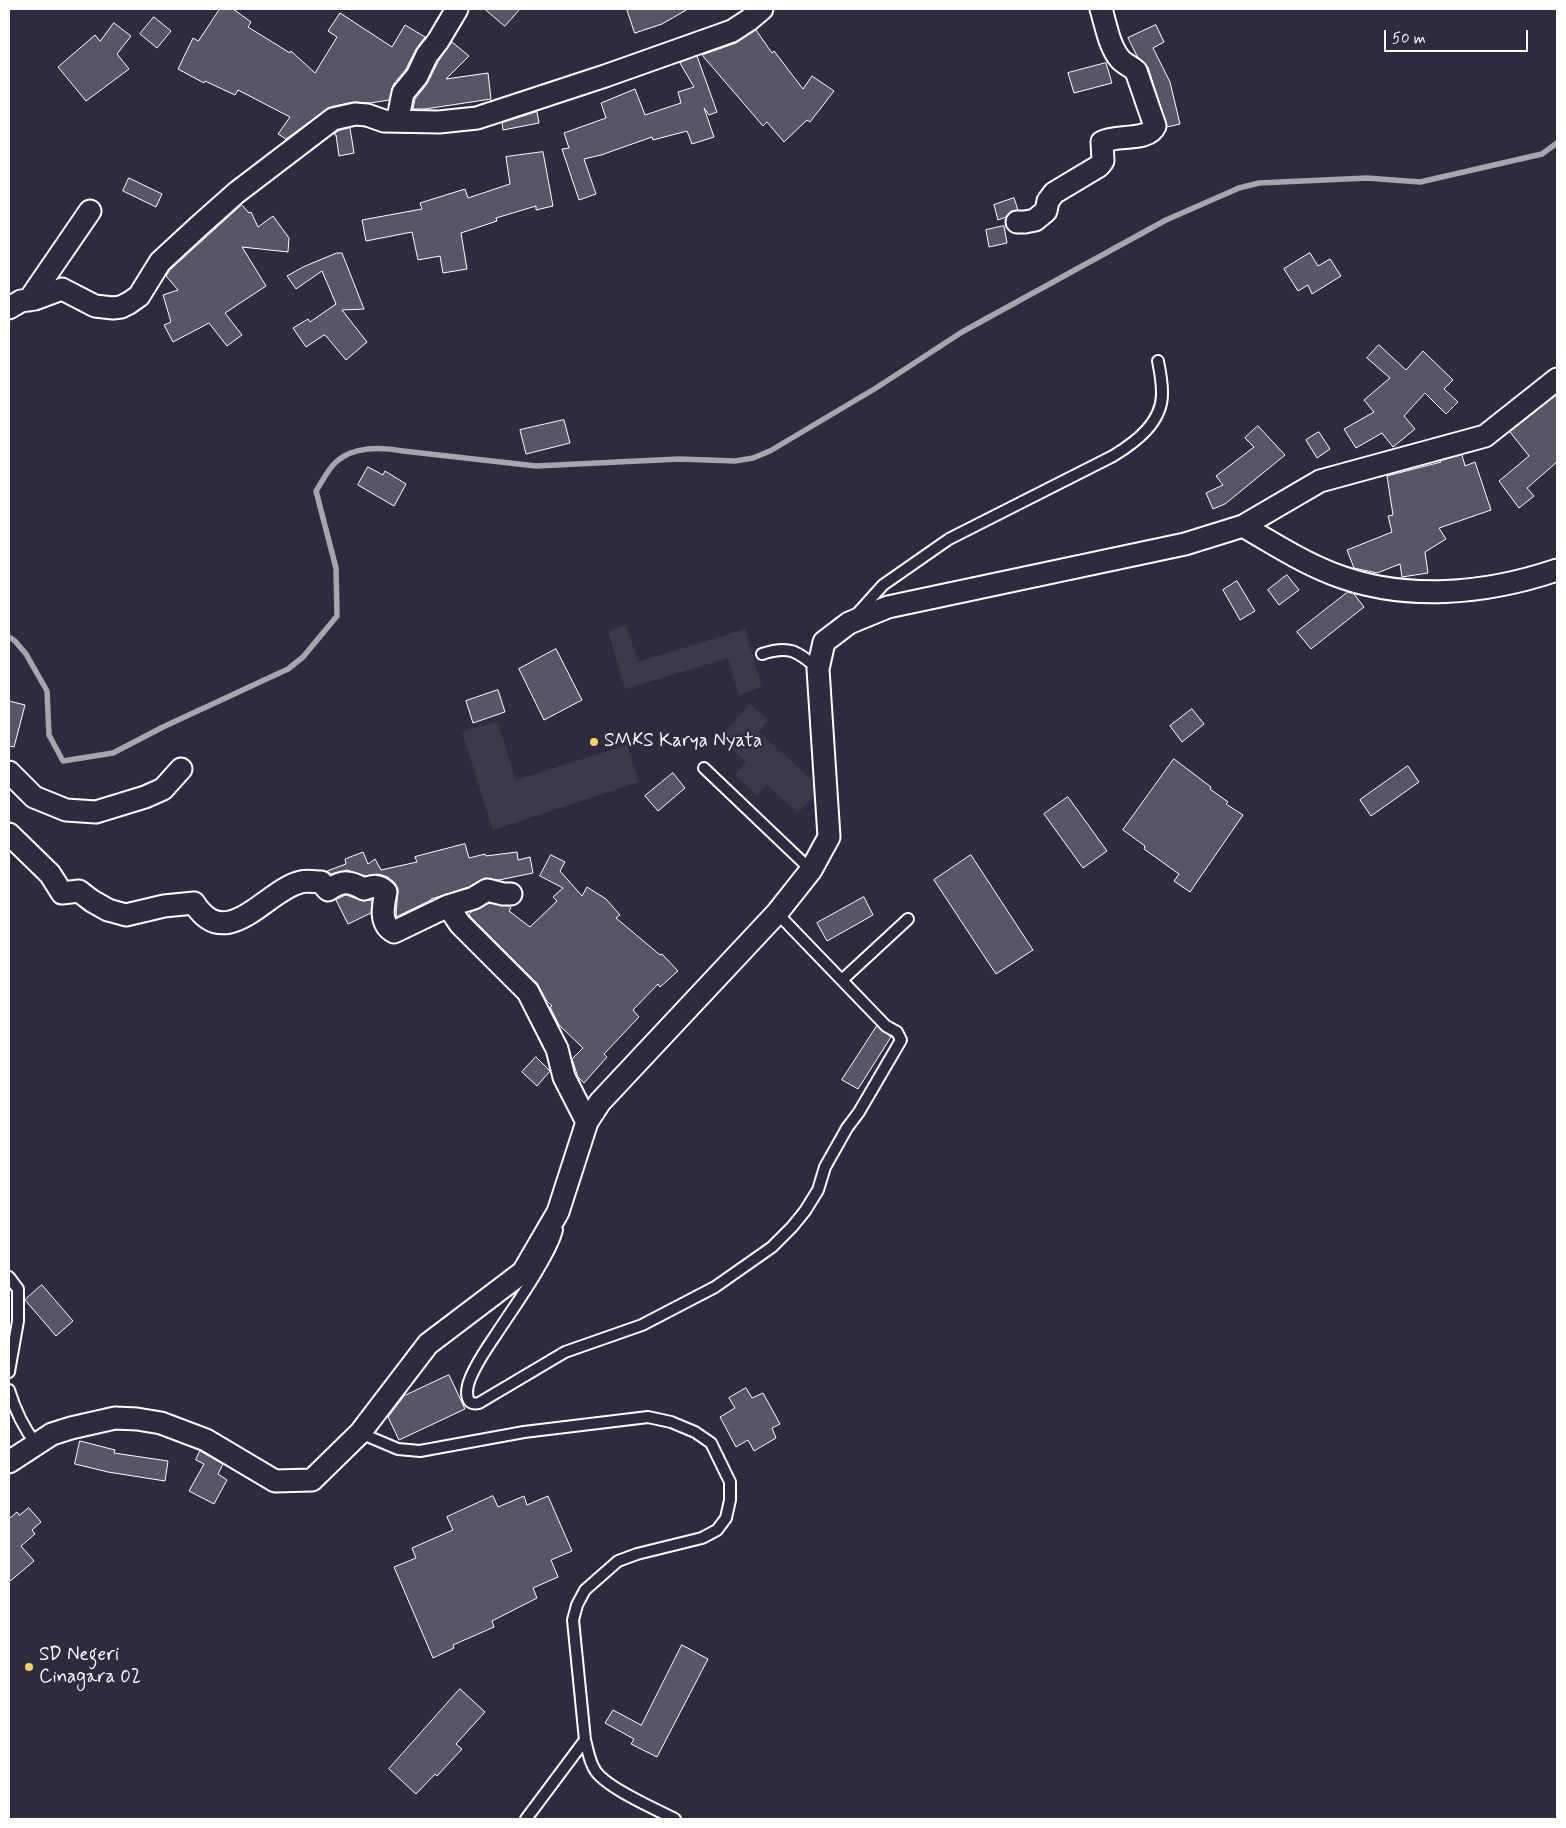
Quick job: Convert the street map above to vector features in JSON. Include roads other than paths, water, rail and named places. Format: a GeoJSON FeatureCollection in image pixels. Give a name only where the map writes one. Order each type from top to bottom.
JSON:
{"type":"FeatureCollection","features":[{"type":"Feature","properties":{"kind":"street"},"geometry":{"type":"LineString","coordinates":[[400,120],[399,113],[403,93],[416,76],[427,55],[438,41],[457,9]]}},
{"type":"Feature","properties":{"kind":"street"},"geometry":{"type":"LineString","coordinates":[[9,308],[22,301],[35,299],[62,289],[95,306],[121,307],[139,296],[160,262],[236,193],[333,119],[355,114],[367,115],[384,121],[464,121],[520,105],[732,31],[750,20],[762,9]]}},
{"type":"Feature","properties":{"kind":"street"},"geometry":{"type":"LineString","coordinates":[[1017,222],[1035,220],[1046,211],[1048,201],[1054,193],[1099,166],[1103,160],[1102,142],[1121,137],[1148,135],[1155,126],[1136,71],[1122,61],[1114,52],[1101,9]]}},
{"type":"Feature","properties":{"kind":"street"},"geometry":{"type":"LineString","coordinates":[[29,300],[90,211]]}},
{"type":"Feature","properties":{"kind":"street"},"geometry":{"type":"LineString","coordinates":[[9,1462],[52,1434],[115,1418],[160,1423],[206,1440],[275,1481],[312,1480],[360,1433],[428,1344],[523,1272],[558,1212],[587,1122],[600,1102],[777,913],[811,870],[829,838],[818,669],[824,642],[849,623],[888,607],[1185,544],[1243,526],[1320,481],[1485,436],[1557,379]]}},
{"type":"Feature","properties":{"kind":"street"},"geometry":{"type":"LineString","coordinates":[[1243,526],[1279,547],[1333,574],[1368,584],[1394,588],[1422,591],[1482,589],[1523,581],[1557,570]]}},
{"type":"Feature","properties":{"kind":"street"},"geometry":{"type":"LineString","coordinates":[[9,772],[34,797],[66,810],[96,812],[145,797],[163,788],[181,769]]}},
{"type":"Feature","properties":{"kind":"street"},"geometry":{"type":"LineString","coordinates":[[9,834],[50,874],[62,893],[79,891],[108,910],[126,915],[164,906],[194,904],[201,915],[211,921],[226,922],[251,913],[279,893],[301,882],[321,882],[328,890],[339,883],[349,882],[364,889],[373,885],[380,886],[386,892],[382,913],[390,930],[394,932],[448,906],[474,898],[486,890],[511,894]]}},
{"type":"Feature","properties":{"kind":"street"},"geometry":{"type":"LineString","coordinates":[[448,906],[460,924],[528,992],[557,1049],[564,1077],[587,1122]]}},
{"type":"Feature","properties":{"kind":"lane"},"geometry":{"type":"LineString","coordinates":[[849,623],[884,584],[949,538],[1113,456],[1132,444],[1147,430],[1161,409],[1162,393],[1158,361]]}},
{"type":"Feature","properties":{"kind":"lane"},"geometry":{"type":"LineString","coordinates":[[762,654],[776,649],[792,651],[804,656],[818,669]]}},
{"type":"Feature","properties":{"kind":"lane"},"geometry":{"type":"LineString","coordinates":[[704,768],[811,870]]}},
{"type":"Feature","properties":{"kind":"lane"},"geometry":{"type":"LineString","coordinates":[[558,1212],[558,1224],[550,1248],[470,1378],[467,1398],[474,1405],[565,1352],[642,1325],[715,1287],[772,1247],[805,1211],[818,1190],[825,1167],[901,1040],[894,1028],[886,1026],[777,913]]}},
{"type":"Feature","properties":{"kind":"lane"},"geometry":{"type":"LineString","coordinates":[[842,980],[908,919]]}},
{"type":"Feature","properties":{"kind":"lane"},"geometry":{"type":"LineString","coordinates":[[9,1277],[18,1289],[18,1321],[9,1372]]}},
{"type":"Feature","properties":{"kind":"lane"},"geometry":{"type":"LineString","coordinates":[[9,1390],[14,1408],[27,1433],[36,1444]]}},
{"type":"Feature","properties":{"kind":"lane"},"geometry":{"type":"LineString","coordinates":[[360,1433],[398,1449],[420,1450],[524,1432],[648,1417],[671,1422],[695,1432],[711,1443],[730,1482],[730,1500],[726,1518],[717,1530],[702,1538],[637,1554],[618,1561],[585,1590],[577,1605],[573,1620],[585,1740],[589,1757],[596,1771],[605,1782],[675,1819]]}},
{"type":"Feature","properties":{"kind":"lane"},"geometry":{"type":"LineString","coordinates":[[526,1819],[585,1740]]}},
{"type":"Feature","properties":{"kind":"waterway"},"geometry":{"type":"LineString","coordinates":[[9,637],[26,654],[47,691],[49,735],[63,761],[113,753],[163,727],[288,669],[303,657],[337,616],[336,568],[316,491],[333,465],[351,453],[359,450],[386,449],[536,466],[679,459],[735,461],[753,458],[770,451],[876,388],[962,332],[1166,220],[1239,188],[1259,183],[1367,178],[1420,182],[1542,154],[1557,143]]}},
{"type":"Feature","properties":{"kind":"place","name":"SMKS Karya Nyata"},"geometry":{"type":"Point","coordinates":[594,742]}},
{"type":"Feature","properties":{"kind":"place","name":"SD Negeri Cinagara 02"},"geometry":{"type":"Point","coordinates":[29,1667]}}]}
